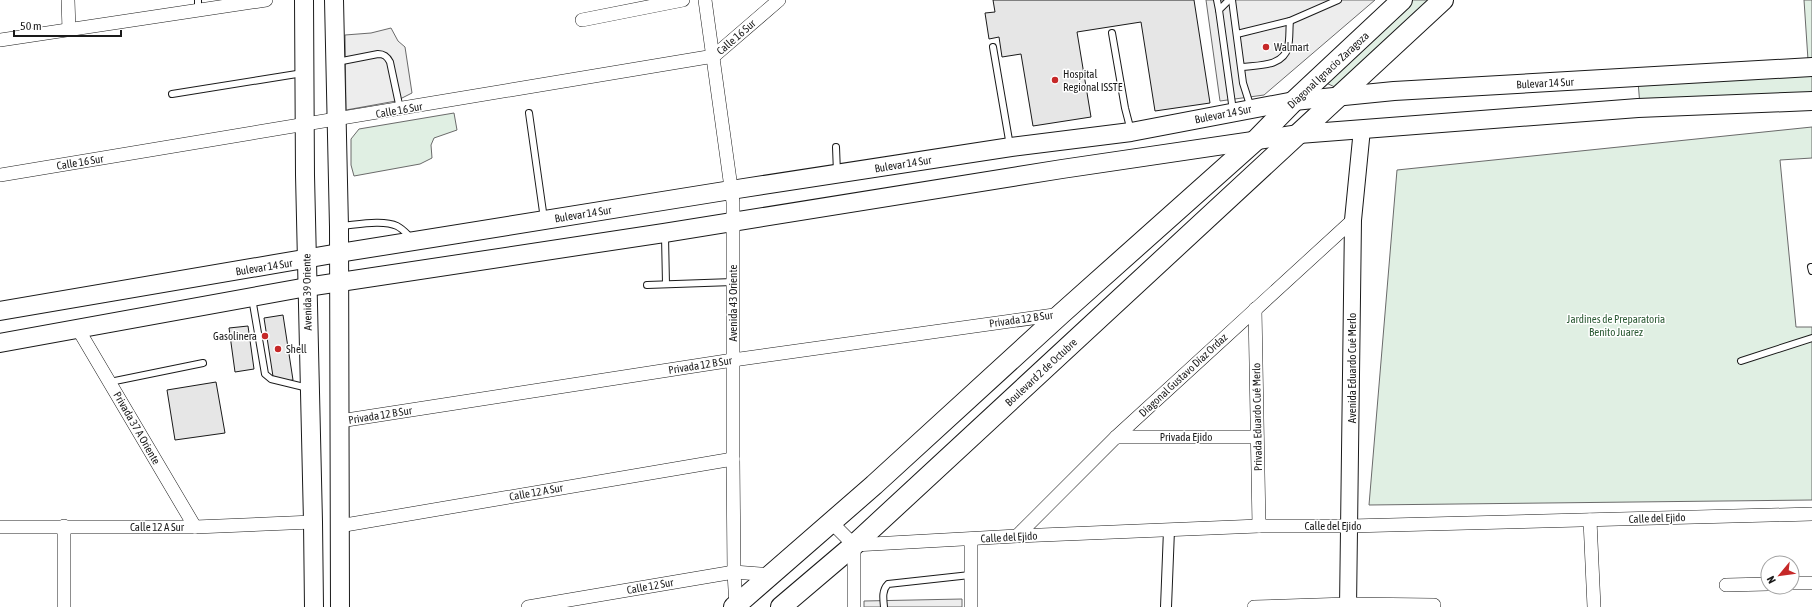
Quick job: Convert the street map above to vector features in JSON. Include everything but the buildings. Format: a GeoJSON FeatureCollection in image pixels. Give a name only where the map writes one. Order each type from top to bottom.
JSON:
{"type":"FeatureCollection","features":[{"type":"Feature","properties":{"kind":"main road","name":"Avenida 39 Oriente"},"geometry":{"type":"LineString","coordinates":[[304,0],[306,260],[314,607]]}},
{"type":"Feature","properties":{"kind":"main road"},"geometry":{"type":"LineString","coordinates":[[334,0],[335,120],[339,227],[340,607]]}},
{"type":"Feature","properties":{"kind":"main road","name":"Diagonal Ignacio Zaragoza"},"geometry":{"type":"LineString","coordinates":[[1255,141],[1294,101],[1402,0]]}},
{"type":"Feature","properties":{"kind":"main road"},"geometry":{"type":"LineString","coordinates":[[1299,134],[1443,0]]}},
{"type":"Feature","properties":{"kind":"main road","name":"Bulevar 14 Sur"},"geometry":{"type":"LineString","coordinates":[[0,311],[306,260],[338,253],[732,190],[1011,147],[1131,132],[1294,101],[1340,96],[1812,68]]}},
{"type":"Feature","properties":{"kind":"main road"},"geometry":{"type":"LineString","coordinates":[[0,343],[252,296],[338,282],[733,222],[1062,169],[1299,134],[1638,108],[1812,101]]}},
{"type":"Feature","properties":{"kind":"main road","name":"Boulevard 2 de Octubre"},"geometry":{"type":"LineString","coordinates":[[781,607],[854,546],[1299,134]]}},
{"type":"Feature","properties":{"kind":"main road"},"geometry":{"type":"LineString","coordinates":[[735,606],[874,485],[1061,314],[1255,141]]}},
{"type":"Feature","properties":{"kind":"street"},"geometry":{"type":"LineString","coordinates":[[68,0],[69,30]]}},
{"type":"Feature","properties":{"kind":"street"},"geometry":{"type":"LineString","coordinates":[[0,40],[69,30],[182,6],[266,0]]}},
{"type":"Feature","properties":{"kind":"street"},"geometry":{"type":"LineString","coordinates":[[582,20],[683,0]]}},
{"type":"Feature","properties":{"kind":"street","name":"Avenida 43 Oriente"},"geometry":{"type":"LineString","coordinates":[[705,0],[732,190],[735,606]]}},
{"type":"Feature","properties":{"kind":"street","name":"Calle 16 Sur"},"geometry":{"type":"LineString","coordinates":[[0,175],[304,124],[400,110],[714,56],[779,0]]}},
{"type":"Feature","properties":{"kind":"street","name":"Avenida Eduardo Cué Merlo"},"geometry":{"type":"LineString","coordinates":[[1348,606],[1353,220],[1362,129]]}},
{"type":"Feature","properties":{"kind":"street","name":"Diagonal Gustavo Díaz Ordaz"},"geometry":{"type":"LineString","coordinates":[[1018,536],[1116,437],[1353,220]]}},
{"type":"Feature","properties":{"kind":"street","name":"Privada Eduardo Cué Merlo"},"geometry":{"type":"LineString","coordinates":[[1255,309],[1259,526]]}},
{"type":"Feature","properties":{"kind":"street","name":"Privada 12 B Sur"},"geometry":{"type":"LineString","coordinates":[[340,421],[733,360],[1061,314]]}},
{"type":"Feature","properties":{"kind":"street","name":"Privada 37 A Oriente"},"geometry":{"type":"LineString","coordinates":[[78,329],[195,527]]}},
{"type":"Feature","properties":{"kind":"street","name":"Privada Ejido"},"geometry":{"type":"LineString","coordinates":[[1116,437],[1257,437]]}},
{"type":"Feature","properties":{"kind":"street","name":"Calle 12 A Sur"},"geometry":{"type":"LineString","coordinates":[[339,526],[733,458]]}},
{"type":"Feature","properties":{"kind":"street","name":"Calle del Ejido"},"geometry":{"type":"LineString","coordinates":[[854,546],[1018,536],[1259,526],[1350,526],[1812,514]]}},
{"type":"Feature","properties":{"kind":"street"},"geometry":{"type":"LineString","coordinates":[[1590,520],[1594,607]]}},
{"type":"Feature","properties":{"kind":"street","name":"Calle 12 A Sur"},"geometry":{"type":"LineString","coordinates":[[0,527],[195,527],[313,522]]}},
{"type":"Feature","properties":{"kind":"street"},"geometry":{"type":"LineString","coordinates":[[831,522],[854,546],[854,607]]}},
{"type":"Feature","properties":{"kind":"street"},"geometry":{"type":"LineString","coordinates":[[64,526],[64,607]]}},
{"type":"Feature","properties":{"kind":"street"},"geometry":{"type":"LineString","coordinates":[[1166,607],[1169,530]]}},
{"type":"Feature","properties":{"kind":"street"},"geometry":{"type":"LineString","coordinates":[[970,607],[971,539]]}},
{"type":"Feature","properties":{"kind":"street","name":"Calle 12 Sur"},"geometry":{"type":"LineString","coordinates":[[528,607],[734,572],[772,575]]}},
{"type":"Feature","properties":{"kind":"street"},"geometry":{"type":"LineString","coordinates":[[1800,583],[1812,583]]}},
{"type":"Feature","properties":{"kind":"street"},"geometry":{"type":"LineString","coordinates":[[1726,585],[1760,584]]}},
{"type":"Feature","properties":{"kind":"street"},"geometry":{"type":"LineString","coordinates":[[1254,607],[1434,605]]}},
{"type":"Feature","properties":{"kind":"lane"},"geometry":{"type":"LineString","coordinates":[[1217,0],[1234,112]]}},
{"type":"Feature","properties":{"kind":"lane"},"geometry":{"type":"LineString","coordinates":[[1219,10],[1231,0],[1242,67],[1243,83],[1251,109]]}},
{"type":"Feature","properties":{"kind":"lane"},"geometry":{"type":"LineString","coordinates":[[1237,34],[1276,26],[1338,0]]}},
{"type":"Feature","properties":{"kind":"lane"},"geometry":{"type":"LineString","coordinates":[[1242,67],[1267,65],[1281,59],[1288,47],[1290,21]]}},
{"type":"Feature","properties":{"kind":"lane"},"geometry":{"type":"LineString","coordinates":[[1112,33],[1125,108],[1131,132]]}},
{"type":"Feature","properties":{"kind":"lane"},"geometry":{"type":"LineString","coordinates":[[992,47],[1011,147]]}},
{"type":"Feature","properties":{"kind":"lane"},"geometry":{"type":"LineString","coordinates":[[334,63],[378,54],[383,54],[388,57],[400,110]]}},
{"type":"Feature","properties":{"kind":"lane"},"geometry":{"type":"LineString","coordinates":[[172,94],[305,73]]}},
{"type":"Feature","properties":{"kind":"lane"},"geometry":{"type":"LineString","coordinates":[[529,113],[545,220]]}},
{"type":"Feature","properties":{"kind":"lane"},"geometry":{"type":"LineString","coordinates":[[836,147],[837,174]]}},
{"type":"Feature","properties":{"kind":"lane"},"geometry":{"type":"LineString","coordinates":[[339,227],[385,223],[400,228],[414,241]]}},
{"type":"Feature","properties":{"kind":"lane"},"geometry":{"type":"LineString","coordinates":[[664,232],[666,284]]}},
{"type":"Feature","properties":{"kind":"lane"},"geometry":{"type":"LineString","coordinates":[[646,285],[733,282]]}},
{"type":"Feature","properties":{"kind":"lane"},"geometry":{"type":"LineString","coordinates":[[252,296],[265,374],[271,379],[310,388]]}},
{"type":"Feature","properties":{"kind":"lane"},"geometry":{"type":"LineString","coordinates":[[1741,361],[1812,338]]}},
{"type":"Feature","properties":{"kind":"lane"},"geometry":{"type":"LineString","coordinates":[[110,382],[203,363]]}},
{"type":"Feature","properties":{"kind":"lane"},"geometry":{"type":"LineString","coordinates":[[884,607],[883,593],[884,588],[888,584],[970,575]]}},
{"type":"Feature","properties":{"kind":"green space"},"geometry":{"type":"Polygon","coordinates":[[[1413,0],[1437,0],[1337,88],[1324,82],[1413,0]]]}},
{"type":"Feature","properties":{"kind":"green space"},"geometry":{"type":"Polygon","coordinates":[[[1804,0],[1812,0],[1812,60],[1808,60],[1804,0]]]}},
{"type":"Feature","properties":{"kind":"green space"},"geometry":{"type":"Polygon","coordinates":[[[1812,74],[1812,93],[1640,106],[1638,81],[1812,74]]]}},
{"type":"Feature","properties":{"kind":"green space"},"geometry":{"type":"Polygon","coordinates":[[[454,113],[457,130],[434,138],[431,145],[432,158],[420,164],[354,176],[351,165],[351,139],[359,129],[454,113]]]}},
{"type":"Feature","properties":{"kind":"green space","name":"Jardines de Preparatoria Benito Juarez"},"geometry":{"type":"Polygon","coordinates":[[[1812,127],[1812,158],[1780,160],[1796,327],[1812,327],[1812,500],[1369,505],[1397,170],[1812,127]]]}},
{"type":"Feature","properties":{"kind":"shaded area","name":"Walmart"},"geometry":{"type":"Polygon","coordinates":[[[1206,0],[1375,0],[1264,95],[1220,101],[1206,0]]]}},
{"type":"Feature","properties":{"kind":"shaded area"},"geometry":{"type":"Polygon","coordinates":[[[391,28],[398,41],[405,47],[412,93],[396,101],[346,110],[345,35],[371,33],[391,28]]]}},
{"type":"Feature","properties":{"kind":"shaded area"},"geometry":{"type":"Polygon","coordinates":[[[962,599],[962,607],[864,607],[864,601],[962,599]]]}},
{"type":"Feature","properties":{"kind":"place","name":"Walmart"},"geometry":{"type":"Point","coordinates":[1266,47]}},
{"type":"Feature","properties":{"kind":"place","name":"Hospital Regional ISSTE"},"geometry":{"type":"Point","coordinates":[1055,80]}},
{"type":"Feature","properties":{"kind":"place","name":"Gasolinera"},"geometry":{"type":"Point","coordinates":[265,336]}},
{"type":"Feature","properties":{"kind":"place","name":"Shell"},"geometry":{"type":"Point","coordinates":[278,349]}}]}
